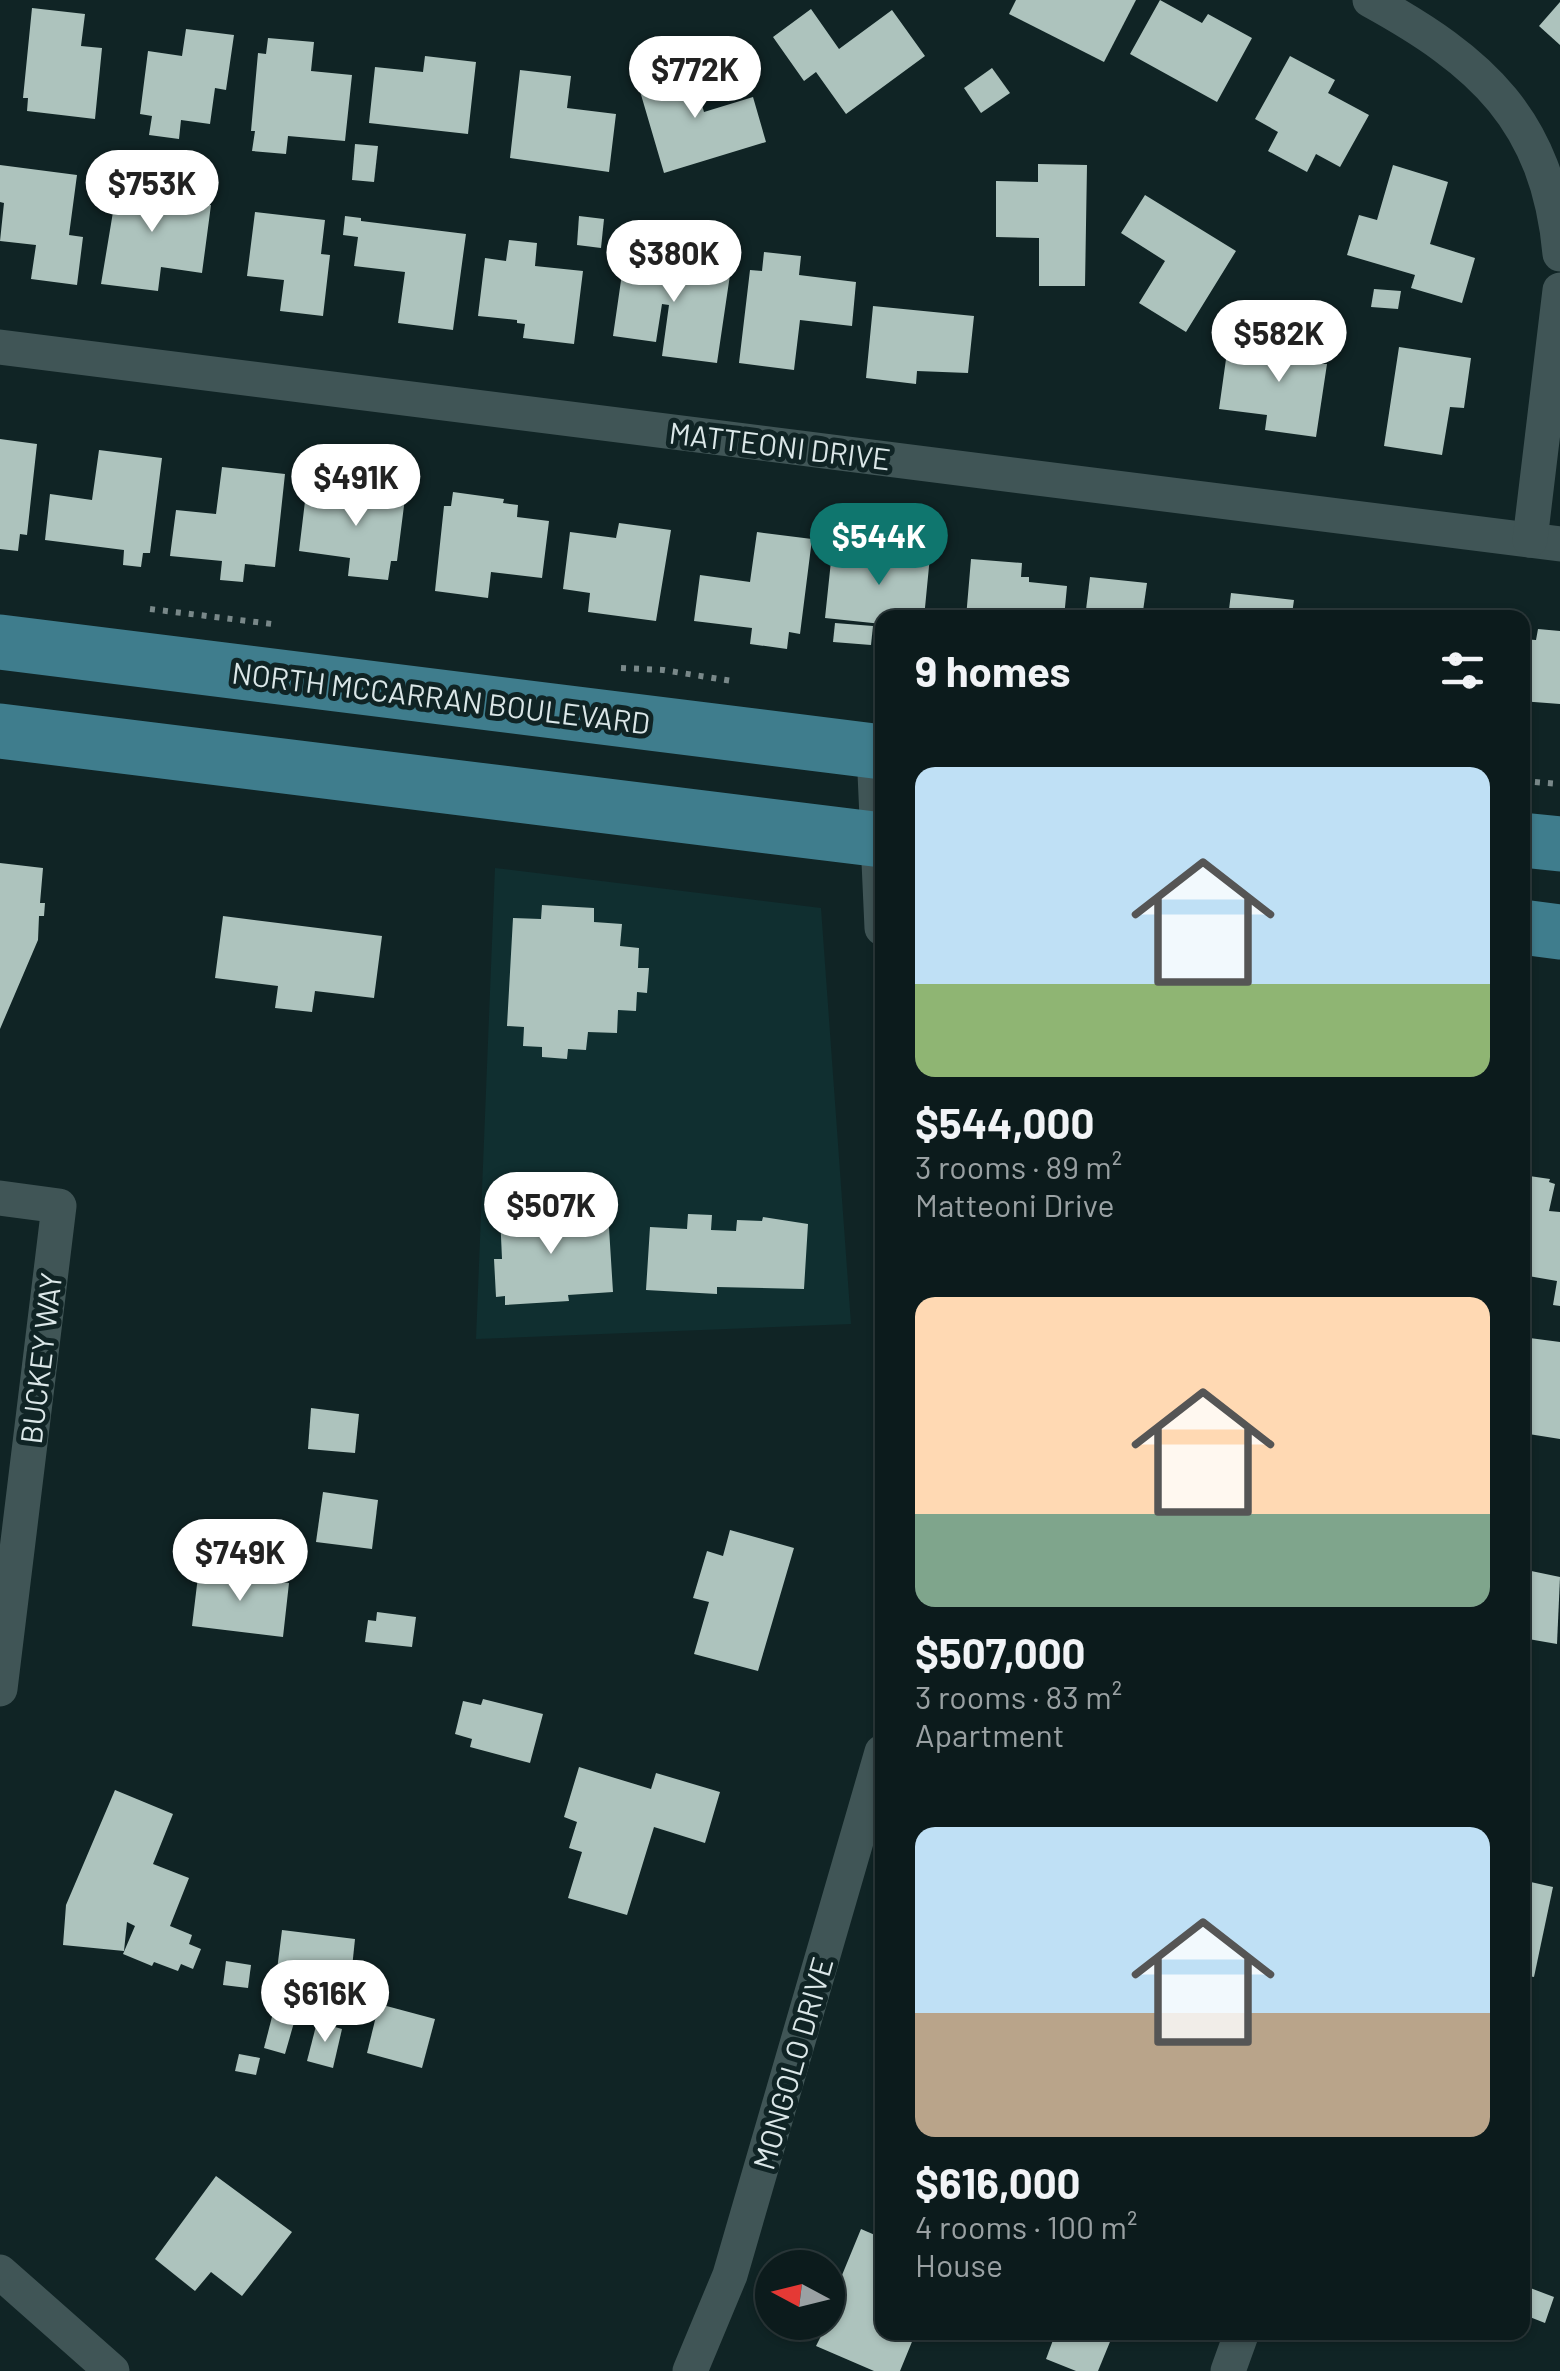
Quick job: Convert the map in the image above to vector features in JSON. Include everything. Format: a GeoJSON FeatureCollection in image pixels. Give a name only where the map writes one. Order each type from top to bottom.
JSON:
{"type":"FeatureCollection","features":[{"type":"Feature","properties":{"kind":"main road","name":"NORTH MCCARRAN BOULEVARD"},"geometry":{"type":"LineString","coordinates":[[0,642],[875,752]]}},
{"type":"Feature","properties":{"kind":"main road"},"geometry":{"type":"LineString","coordinates":[[0,732],[875,839]]}},
{"type":"Feature","properties":{"kind":"main road"},"geometry":{"type":"LineString","coordinates":[[1530,841],[1560,844]]}},
{"type":"Feature","properties":{"kind":"main road"},"geometry":{"type":"LineString","coordinates":[[1530,929],[1560,932]]}},
{"type":"Feature","properties":{"kind":"street"},"geometry":{"type":"LineString","coordinates":[[1370,0],[1455,51],[1493,88],[1524,130],[1546,177],[1557,220],[1560,254]]}},
{"type":"Feature","properties":{"kind":"street"},"geometry":{"type":"LineString","coordinates":[[1545,542],[1560,290]]}},
{"type":"Feature","properties":{"kind":"street","name":"MATTEONI DRIVE"},"geometry":{"type":"LineString","coordinates":[[0,347],[1545,542]]}},
{"type":"Feature","properties":{"kind":"street","name":"BUCKEY WAY"},"geometry":{"type":"LineString","coordinates":[[0,1198],[59,1206],[0,1689]]}},
{"type":"Feature","properties":{"kind":"street","name":"MONGOLO DRIVE"},"geometry":{"type":"LineString","coordinates":[[690,2371],[730,2275],[875,1776]]}},
{"type":"Feature","properties":{"kind":"street"},"geometry":{"type":"LineString","coordinates":[[0,2272],[112,2371]]}},
{"type":"Feature","properties":{"kind":"street"},"geometry":{"type":"LineString","coordinates":[[1228,2371],[1239,2340]]}},
{"type":"Feature","properties":{"kind":"path"},"geometry":{"type":"LineString","coordinates":[[1530,782],[1560,784]]}},
{"type":"Feature","properties":{"kind":"shaded area"},"geometry":{"type":"Polygon","coordinates":[[[495,868],[821,908],[851,1324],[476,1339],[495,868]]]}},
{"type":"Feature","properties":{"kind":"building"},"geometry":{"type":"Polygon","coordinates":[[[1016,0],[1136,0],[1104,62],[1009,14],[1016,0]]]}},
{"type":"Feature","properties":{"kind":"building"},"geometry":{"type":"Polygon","coordinates":[[[1160,0],[1202,23],[1208,14],[1252,38],[1217,102],[1130,54],[1160,0]]]}},
{"type":"Feature","properties":{"kind":"building"},"geometry":{"type":"Polygon","coordinates":[[[1560,2],[1560,45],[1539,26],[1560,2]]]}},
{"type":"Feature","properties":{"kind":"building"},"geometry":{"type":"Polygon","coordinates":[[[32,8],[85,14],[81,46],[102,48],[95,119],[27,111],[28,98],[23,98],[32,8]]]}},
{"type":"Feature","properties":{"kind":"building"},"geometry":{"type":"Polygon","coordinates":[[[811,9],[839,49],[892,10],[925,56],[846,114],[816,72],[804,81],[773,37],[811,9]]]}},
{"type":"Feature","properties":{"kind":"building"},"geometry":{"type":"Polygon","coordinates":[[[186,29],[234,35],[226,90],[215,88],[210,124],[181,120],[179,139],[149,135],[152,116],[140,114],[148,51],[182,56],[186,29]]]}},
{"type":"Feature","properties":{"kind":"building"},"geometry":{"type":"Polygon","coordinates":[[[268,38],[314,42],[311,71],[352,75],[345,141],[288,136],[286,154],[252,151],[258,53],[266,54],[268,38]]]}},
{"type":"Feature","properties":{"kind":"building"},"geometry":{"type":"Polygon","coordinates":[[[425,56],[476,62],[468,134],[369,123],[375,67],[423,72],[425,56]]]}},
{"type":"Feature","properties":{"kind":"building"},"geometry":{"type":"Polygon","coordinates":[[[1290,56],[1335,80],[1328,93],[1369,115],[1340,167],[1316,154],[1307,172],[1268,151],[1278,132],[1255,119],[1290,56]]]}},
{"type":"Feature","properties":{"kind":"building"},"geometry":{"type":"Polygon","coordinates":[[[690,65],[704,112],[753,97],[766,142],[664,173],[637,81],[690,65]]]}},
{"type":"Feature","properties":{"kind":"building"},"geometry":{"type":"Polygon","coordinates":[[[992,68],[1010,93],[981,113],[964,88],[992,68]]]}},
{"type":"Feature","properties":{"kind":"building"},"geometry":{"type":"Polygon","coordinates":[[[520,70],[571,76],[567,108],[616,114],[609,172],[510,158],[520,70]]]}},
{"type":"Feature","properties":{"kind":"building"},"geometry":{"type":"Polygon","coordinates":[[[355,144],[378,146],[374,182],[352,180],[355,144]]]}},
{"type":"Feature","properties":{"kind":"building"},"geometry":{"type":"Polygon","coordinates":[[[1038,164],[1087,165],[1085,286],[1039,286],[1039,238],[996,237],[996,181],[1038,182],[1038,164]]]}},
{"type":"Feature","properties":{"kind":"building"},"geometry":{"type":"Polygon","coordinates":[[[0,165],[77,175],[69,235],[83,237],[77,285],[31,279],[36,245],[0,241],[4,203],[0,202],[0,165]]]}},
{"type":"Feature","properties":{"kind":"building"},"geometry":{"type":"Polygon","coordinates":[[[1393,165],[1448,182],[1430,244],[1475,258],[1462,303],[1411,288],[1415,275],[1347,255],[1359,215],[1377,220],[1393,165]]]}},
{"type":"Feature","properties":{"kind":"building"},"geometry":{"type":"Polygon","coordinates":[[[120,170],[157,175],[154,198],[211,205],[202,273],[161,267],[158,291],[101,284],[120,170]]]}},
{"type":"Feature","properties":{"kind":"building"},"geometry":{"type":"Polygon","coordinates":[[[1145,195],[1236,251],[1186,332],[1139,303],[1165,261],[1121,233],[1145,195]]]}},
{"type":"Feature","properties":{"kind":"building"},"geometry":{"type":"Polygon","coordinates":[[[255,212],[325,220],[321,254],[330,255],[323,316],[280,311],[284,280],[247,276],[255,212]]]}},
{"type":"Feature","properties":{"kind":"building"},"geometry":{"type":"Polygon","coordinates":[[[345,216],[466,234],[453,330],[398,323],[405,272],[354,266],[358,237],[343,235],[345,216]]]}},
{"type":"Feature","properties":{"kind":"building"},"geometry":{"type":"Polygon","coordinates":[[[579,216],[604,219],[601,248],[577,245],[579,216]]]}},
{"type":"Feature","properties":{"kind":"building"},"geometry":{"type":"Polygon","coordinates":[[[509,240],[537,243],[535,266],[583,271],[574,344],[523,338],[525,324],[517,320],[478,316],[485,258],[506,261],[509,240]]]}},
{"type":"Feature","properties":{"kind":"building"},"geometry":{"type":"Polygon","coordinates":[[[764,252],[801,256],[799,275],[856,282],[852,326],[800,320],[794,370],[739,363],[750,270],[762,271],[764,252]]]}},
{"type":"Feature","properties":{"kind":"building"},"geometry":{"type":"Polygon","coordinates":[[[625,253],[731,268],[717,363],[662,356],[669,305],[662,304],[656,342],[613,336],[625,253]]]}},
{"type":"Feature","properties":{"kind":"building"},"geometry":{"type":"Polygon","coordinates":[[[1374,289],[1401,291],[1398,309],[1371,307],[1374,289]]]}},
{"type":"Feature","properties":{"kind":"building"},"geometry":{"type":"Polygon","coordinates":[[[873,306],[974,316],[968,373],[917,371],[916,384],[866,378],[873,306]]]}},
{"type":"Feature","properties":{"kind":"building"},"geometry":{"type":"Polygon","coordinates":[[[1281,334],[1325,340],[1322,364],[1327,364],[1316,437],[1265,430],[1267,415],[1219,409],[1227,352],[1277,359],[1281,334]]]}},
{"type":"Feature","properties":{"kind":"building"},"geometry":{"type":"Polygon","coordinates":[[[1399,347],[1471,358],[1464,408],[1450,407],[1442,455],[1384,446],[1399,347]]]}},
{"type":"Feature","properties":{"kind":"building"},"geometry":{"type":"Polygon","coordinates":[[[0,439],[37,444],[27,535],[20,534],[18,551],[0,549],[0,439]]]}},
{"type":"Feature","properties":{"kind":"building"},"geometry":{"type":"Polygon","coordinates":[[[99,450],[162,458],[150,553],[143,553],[141,567],[123,565],[124,550],[45,540],[50,494],[92,500],[99,450]]]}},
{"type":"Feature","properties":{"kind":"building"},"geometry":{"type":"Polygon","coordinates":[[[222,467],[285,474],[275,567],[245,564],[243,582],[220,580],[222,561],[170,556],[176,510],[216,514],[222,467]]]}},
{"type":"Feature","properties":{"kind":"building"},"geometry":{"type":"Polygon","coordinates":[[[354,483],[406,490],[397,561],[391,561],[388,580],[348,576],[350,558],[299,551],[306,493],[345,499],[353,497],[354,483]]]}},
{"type":"Feature","properties":{"kind":"building"},"geometry":{"type":"Polygon","coordinates":[[[453,492],[504,499],[503,503],[518,505],[517,517],[549,521],[542,578],[491,572],[488,598],[435,591],[444,506],[451,506],[453,492]]]}},
{"type":"Feature","properties":{"kind":"building"},"geometry":{"type":"Polygon","coordinates":[[[619,523],[671,530],[656,621],[588,612],[590,593],[563,589],[570,532],[616,538],[619,523]]]}},
{"type":"Feature","properties":{"kind":"building"},"geometry":{"type":"Polygon","coordinates":[[[757,532],[812,539],[800,634],[789,632],[787,649],[750,644],[752,628],[694,621],[700,575],[750,582],[757,532]]]}},
{"type":"Feature","properties":{"kind":"building"},"geometry":{"type":"Polygon","coordinates":[[[880,551],[930,556],[925,610],[875,610],[875,623],[825,618],[831,561],[866,564],[868,553],[880,551]]]}},
{"type":"Feature","properties":{"kind":"building"},"geometry":{"type":"Polygon","coordinates":[[[971,559],[1022,563],[1021,577],[1029,577],[1029,582],[1067,586],[1065,610],[967,610],[971,559]]]}},
{"type":"Feature","properties":{"kind":"building"},"geometry":{"type":"Polygon","coordinates":[[[1090,577],[1147,583],[1143,610],[1086,610],[1090,577]]]}},
{"type":"Feature","properties":{"kind":"building"},"geometry":{"type":"Polygon","coordinates":[[[1231,593],[1294,600],[1293,610],[1229,610],[1231,593]]]}},
{"type":"Feature","properties":{"kind":"building"},"geometry":{"type":"Polygon","coordinates":[[[835,623],[873,626],[871,645],[833,642],[835,623]]]}},
{"type":"Feature","properties":{"kind":"building"},"geometry":{"type":"Polygon","coordinates":[[[1538,629],[1560,631],[1560,704],[1530,702],[1530,640],[1536,640],[1538,629]]]}},
{"type":"Feature","properties":{"kind":"building"},"geometry":{"type":"Polygon","coordinates":[[[0,863],[43,868],[40,903],[45,903],[44,916],[39,916],[38,940],[0,1029],[0,863]]]}},
{"type":"Feature","properties":{"kind":"building"},"geometry":{"type":"Polygon","coordinates":[[[542,905],[594,908],[594,922],[622,924],[620,946],[639,948],[638,968],[649,968],[647,993],[637,992],[636,1011],[618,1010],[617,1033],[588,1032],[586,1050],[568,1049],[567,1059],[542,1057],[542,1047],[523,1046],[524,1027],[507,1026],[513,918],[541,919],[542,905]]]}},
{"type":"Feature","properties":{"kind":"building"},"geometry":{"type":"Polygon","coordinates":[[[223,916],[382,936],[374,998],[315,991],[312,1012],[275,1008],[278,986],[215,978],[223,916]]]}},
{"type":"Feature","properties":{"kind":"building"},"geometry":{"type":"Polygon","coordinates":[[[1530,1176],[1550,1179],[1555,1184],[1549,1211],[1560,1212],[1560,1306],[1553,1305],[1557,1281],[1530,1276],[1530,1176]]]}},
{"type":"Feature","properties":{"kind":"building"},"geometry":{"type":"Polygon","coordinates":[[[542,1204],[543,1212],[563,1211],[564,1230],[572,1229],[571,1214],[596,1213],[597,1229],[609,1228],[613,1292],[568,1295],[569,1301],[505,1305],[505,1296],[496,1297],[494,1259],[502,1259],[500,1214],[518,1213],[517,1206],[542,1204]]]}},
{"type":"Feature","properties":{"kind":"building"},"geometry":{"type":"Polygon","coordinates":[[[688,1214],[712,1215],[711,1230],[736,1231],[737,1220],[762,1221],[763,1217],[808,1224],[804,1289],[717,1287],[717,1294],[646,1290],[650,1227],[687,1229],[688,1214]]]}},
{"type":"Feature","properties":{"kind":"building"},"geometry":{"type":"Polygon","coordinates":[[[1530,1338],[1560,1342],[1560,1439],[1530,1434],[1530,1338]]]}},
{"type":"Feature","properties":{"kind":"building"},"geometry":{"type":"Polygon","coordinates":[[[311,1408],[359,1414],[355,1453],[308,1449],[311,1408]]]}},
{"type":"Feature","properties":{"kind":"building"},"geometry":{"type":"Polygon","coordinates":[[[323,1492],[378,1500],[372,1549],[316,1542],[323,1492]]]}},
{"type":"Feature","properties":{"kind":"building"},"geometry":{"type":"Polygon","coordinates":[[[730,1530],[794,1548],[758,1671],[694,1654],[709,1602],[693,1598],[707,1551],[723,1556],[730,1530]]]}},
{"type":"Feature","properties":{"kind":"building"},"geometry":{"type":"Polygon","coordinates":[[[199,1568],[289,1583],[283,1637],[192,1626],[199,1568]]]}},
{"type":"Feature","properties":{"kind":"building"},"geometry":{"type":"Polygon","coordinates":[[[1530,1571],[1560,1577],[1557,1644],[1530,1639],[1530,1571]]]}},
{"type":"Feature","properties":{"kind":"building"},"geometry":{"type":"Polygon","coordinates":[[[377,1612],[416,1617],[412,1647],[365,1642],[368,1620],[376,1621],[377,1612]]]}},
{"type":"Feature","properties":{"kind":"building"},"geometry":{"type":"Polygon","coordinates":[[[483,1699],[543,1714],[530,1763],[470,1747],[472,1739],[455,1734],[463,1701],[481,1705],[483,1699]]]}},
{"type":"Feature","properties":{"kind":"building"},"geometry":{"type":"Polygon","coordinates":[[[579,1767],[651,1789],[656,1773],[720,1792],[705,1843],[654,1827],[627,1915],[568,1898],[582,1852],[569,1848],[577,1822],[564,1817],[579,1767]]]}},
{"type":"Feature","properties":{"kind":"building"},"geometry":{"type":"Polygon","coordinates":[[[115,1790],[173,1814],[153,1864],[189,1878],[170,1926],[192,1935],[189,1944],[201,1949],[193,1969],[181,1964],[178,1971],[154,1962],[152,1966],[123,1954],[135,1926],[127,1922],[124,1951],[63,1945],[66,1905],[115,1790]]]}},
{"type":"Feature","properties":{"kind":"building"},"geometry":{"type":"Polygon","coordinates":[[[1530,1882],[1553,1887],[1534,1977],[1530,1976],[1530,1882]]]}},
{"type":"Feature","properties":{"kind":"building"},"geometry":{"type":"Polygon","coordinates":[[[282,1930],[355,1939],[350,1987],[276,1978],[282,1930]]]}},
{"type":"Feature","properties":{"kind":"building"},"geometry":{"type":"Polygon","coordinates":[[[226,1961],[251,1965],[248,1988],[223,1985],[226,1961]]]}},
{"type":"Feature","properties":{"kind":"building"},"geometry":{"type":"Polygon","coordinates":[[[379,2004],[435,2019],[422,2068],[367,2053],[379,2004]]]}},
{"type":"Feature","properties":{"kind":"building"},"geometry":{"type":"Polygon","coordinates":[[[273,2013],[295,2019],[285,2054],[264,2048],[273,2013]]]}},
{"type":"Feature","properties":{"kind":"building"},"geometry":{"type":"Polygon","coordinates":[[[317,2022],[342,2029],[333,2068],[307,2061],[317,2022]]]}},
{"type":"Feature","properties":{"kind":"building"},"geometry":{"type":"Polygon","coordinates":[[[239,2054],[260,2058],[256,2075],[235,2071],[239,2054]]]}},
{"type":"Feature","properties":{"kind":"building"},"geometry":{"type":"Polygon","coordinates":[[[216,2176],[292,2232],[242,2296],[211,2272],[195,2291],[155,2259],[216,2176]]]}},
{"type":"Feature","properties":{"kind":"building"},"geometry":{"type":"Polygon","coordinates":[[[861,2229],[875,2235],[875,2340],[913,2340],[900,2371],[874,2371],[816,2346],[819,2340],[845,2340],[845,2268],[861,2229]]]}},
{"type":"Feature","properties":{"kind":"building"},"geometry":{"type":"Polygon","coordinates":[[[1530,2288],[1554,2297],[1545,2323],[1530,2317],[1530,2288]]]}},
{"type":"Feature","properties":{"kind":"building"},"geometry":{"type":"Polygon","coordinates":[[[1053,2340],[1111,2340],[1098,2371],[1076,2371],[1046,2359],[1053,2340]]]}}]}
